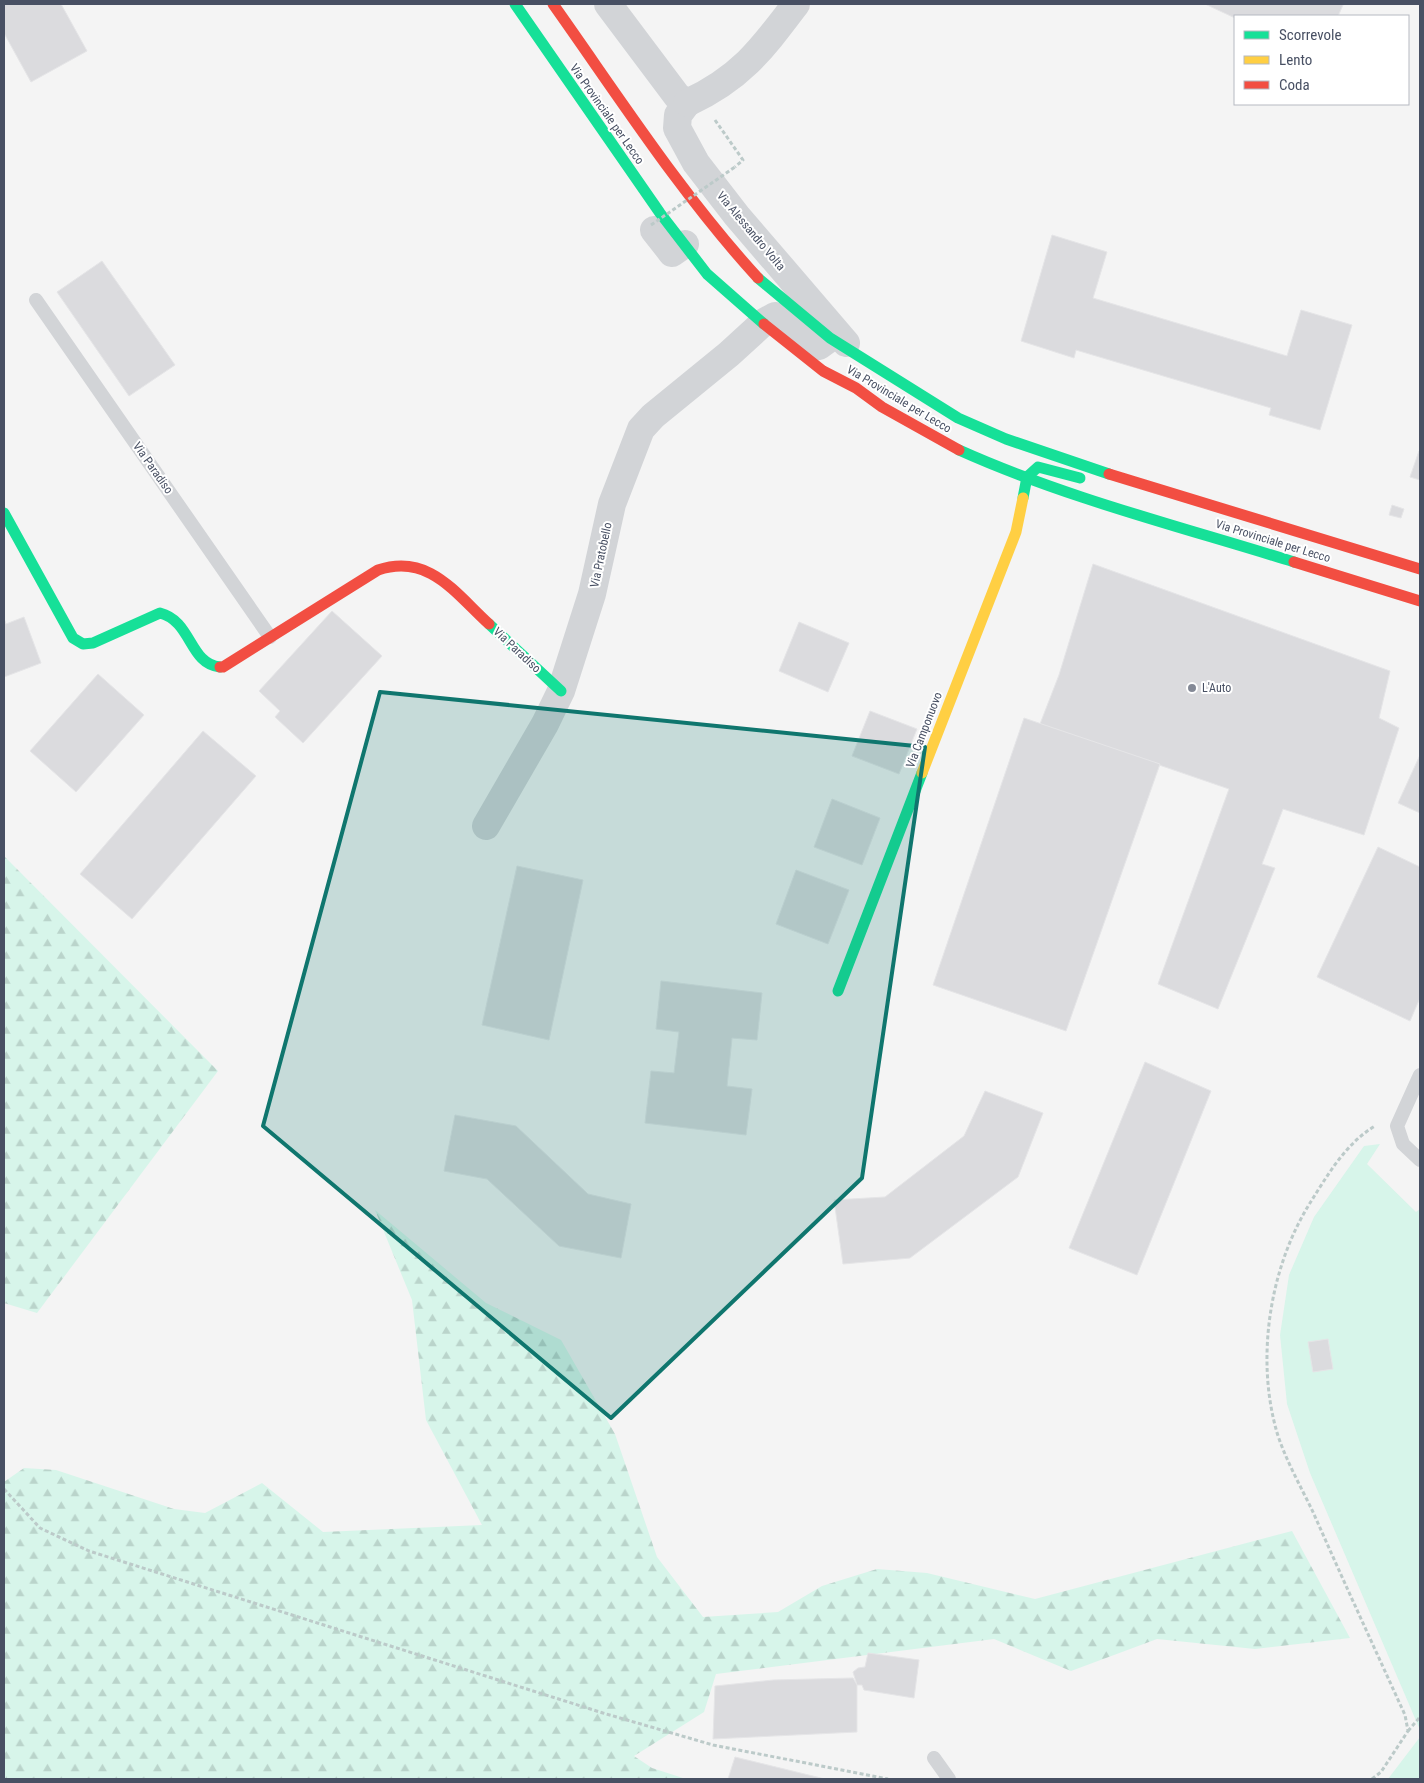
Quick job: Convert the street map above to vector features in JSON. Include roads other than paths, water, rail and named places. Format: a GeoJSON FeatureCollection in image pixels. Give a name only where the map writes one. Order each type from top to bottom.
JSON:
{"type":"FeatureCollection","features":[{"type":"Feature","properties":{"kind":"main road","name":"Via Provinciale per Lecco"},"geometry":{"type":"LineString","coordinates":[[515,4],[660,212],[707,274],[743,308],[764,322],[800,354],[823,371],[856,388],[882,407],[945,443],[996,466],[1420,601]]}},
{"type":"Feature","properties":{"kind":"main road","name":"Via Provinciale per Lecco"},"geometry":{"type":"LineString","coordinates":[[553,4],[686,192],[728,245],[758,278],[840,344],[898,382],[958,418],[1016,443],[1420,569]]}},
{"type":"Feature","properties":{"kind":"main road"},"geometry":{"type":"LineString","coordinates":[[1027,477],[1038,467],[1089,481]]}},
{"type":"Feature","properties":{"kind":"main road","name":"Via Camponuovo"},"geometry":{"type":"LineString","coordinates":[[838,991],[1016,532],[1027,477]]}},
{"type":"Feature","properties":{"kind":"main road"},"geometry":{"type":"LineString","coordinates":[[1131,493],[1147,484]]}},
{"type":"Feature","properties":{"kind":"main road","name":"Via Paradiso"},"geometry":{"type":"LineString","coordinates":[[4,513],[73,638],[78,642],[93,643],[160,613],[166,614],[177,622],[205,664],[216,668],[223,667],[378,570],[394,565],[411,564],[435,574],[561,691]]}},
{"type":"Feature","properties":{"kind":"street"},"geometry":{"type":"LineString","coordinates":[[608,4],[678,96],[693,100],[737,74],[750,62],[796,4]]}},
{"type":"Feature","properties":{"kind":"street","name":"Via Alessandro Volta"},"geometry":{"type":"LineString","coordinates":[[693,100],[678,115],[677,128],[696,163],[840,344]]}},
{"type":"Feature","properties":{"kind":"street"},"geometry":{"type":"LineString","coordinates":[[652,227],[672,253],[685,244]]}},
{"type":"Feature","properties":{"kind":"street"},"geometry":{"type":"LineString","coordinates":[[764,322],[775,316],[796,334],[819,346],[840,344]]}},
{"type":"Feature","properties":{"kind":"street","name":"Via Pratobello"},"geometry":{"type":"LineString","coordinates":[[486,826],[545,724],[561,691],[592,594],[612,504],[641,429],[653,416],[729,354],[764,322]]}},
{"type":"Feature","properties":{"kind":"lane","name":"Via Paradiso"},"geometry":{"type":"LineString","coordinates":[[36,300],[270,637]]}},
{"type":"Feature","properties":{"kind":"lane"},"geometry":{"type":"LineString","coordinates":[[1420,1074],[1397,1126],[1403,1144],[1420,1160]]}},
{"type":"Feature","properties":{"kind":"lane"},"geometry":{"type":"LineString","coordinates":[[934,1758],[949,1779]]}},
{"type":"Feature","properties":{"kind":"place","name":"L'Auto"},"geometry":{"type":"Point","coordinates":[1192,688]}}]}
